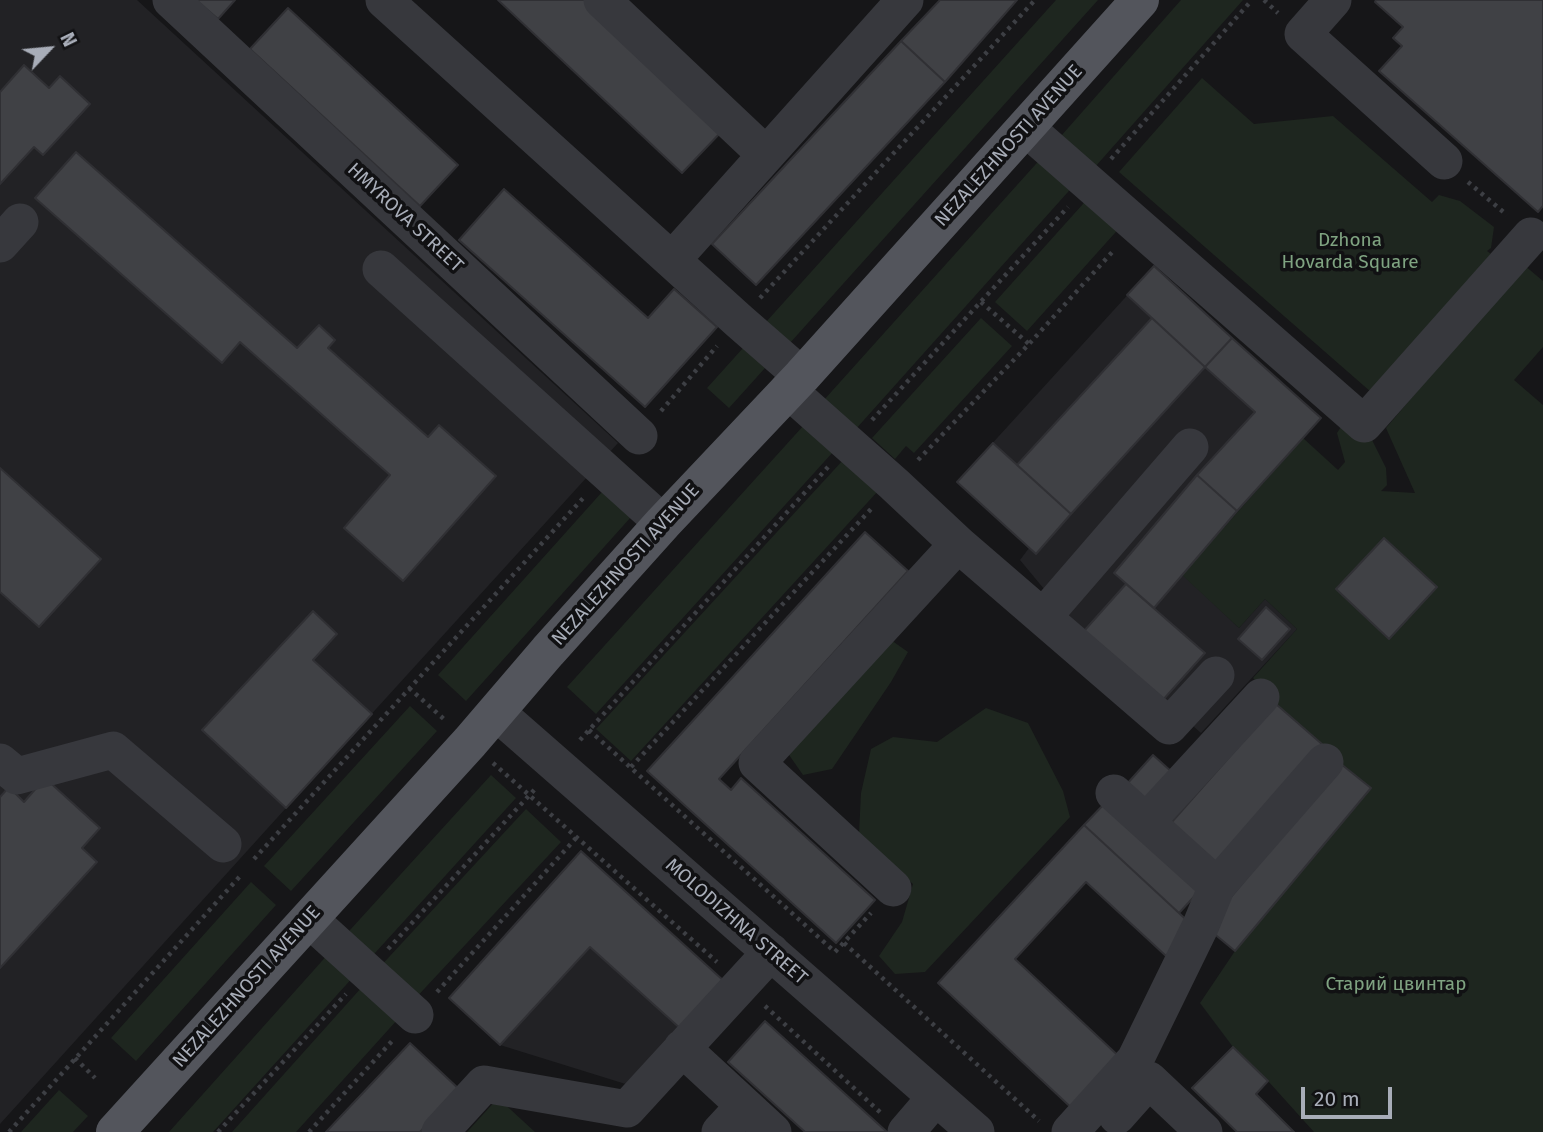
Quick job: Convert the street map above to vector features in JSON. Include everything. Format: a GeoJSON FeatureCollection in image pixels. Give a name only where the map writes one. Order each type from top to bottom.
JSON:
{"type":"FeatureCollection","features":[{"type":"Feature","properties":{"kind":"main road","name":"NEZALEZHNOSTI AVENUE"},"geometry":{"type":"LineString","coordinates":[[115,1132],[496,712],[663,523],[795,383],[1140,0]]}},
{"type":"Feature","properties":{"kind":"street","name":"HMYROVA STREET"},"geometry":{"type":"LineString","coordinates":[[171,0],[639,436]]}},
{"type":"Feature","properties":{"kind":"street"},"geometry":{"type":"LineString","coordinates":[[384,0],[739,321],[850,444],[958,544],[1169,726],[1216,676]]}},
{"type":"Feature","properties":{"kind":"street"},"geometry":{"type":"LineString","coordinates":[[601,0],[766,155]]}},
{"type":"Feature","properties":{"kind":"street"},"geometry":{"type":"LineString","coordinates":[[671,260],[905,0]]}},
{"type":"Feature","properties":{"kind":"street"},"geometry":{"type":"LineString","coordinates":[[1333,0],[1303,34],[1444,161]]}},
{"type":"Feature","properties":{"kind":"street"},"geometry":{"type":"LineString","coordinates":[[1026,128],[1364,424],[1531,236]]}},
{"type":"Feature","properties":{"kind":"street"},"geometry":{"type":"LineString","coordinates":[[381,269],[663,523]]}},
{"type":"Feature","properties":{"kind":"street"},"geometry":{"type":"LineString","coordinates":[[1043,617],[1190,447]]}},
{"type":"Feature","properties":{"kind":"street"},"geometry":{"type":"LineString","coordinates":[[893,888],[757,763],[958,544]]}},
{"type":"Feature","properties":{"kind":"street"},"geometry":{"type":"LineString","coordinates":[[1146,822],[1261,697]]}},
{"type":"Feature","properties":{"kind":"street","name":"MOLODIZHNA STREET"},"geometry":{"type":"LineString","coordinates":[[496,712],[936,1097],[967,1129]]}},
{"type":"Feature","properties":{"kind":"street"},"geometry":{"type":"LineString","coordinates":[[0,762],[17,776],[113,750],[223,844]]}},
{"type":"Feature","properties":{"kind":"street"},"geometry":{"type":"LineString","coordinates":[[1056,1128],[1135,1060],[1217,886],[1325,762]]}},
{"type":"Feature","properties":{"kind":"street"},"geometry":{"type":"LineString","coordinates":[[1114,793],[1217,886]]}},
{"type":"Feature","properties":{"kind":"street"},"geometry":{"type":"LineString","coordinates":[[309,919],[415,1015]]}},
{"type":"Feature","properties":{"kind":"street"},"geometry":{"type":"LineString","coordinates":[[440,1132],[484,1084],[627,1109],[771,952]]}},
{"type":"Feature","properties":{"kind":"street"},"geometry":{"type":"LineString","coordinates":[[682,1048],[773,1132]]}},
{"type":"Feature","properties":{"kind":"street"},"geometry":{"type":"LineString","coordinates":[[1102,1132],[1149,1080],[1204,1132]]}},
{"type":"Feature","properties":{"kind":"street"},"geometry":{"type":"LineString","coordinates":[[906,1132],[936,1097]]}},
{"type":"Feature","properties":{"kind":"street"},"geometry":{"type":"LineString","coordinates":[[720,1132],[744,1105]]}},
{"type":"Feature","properties":{"kind":"path"},"geometry":{"type":"LineString","coordinates":[[639,436],[739,321],[1035,0]]}},
{"type":"Feature","properties":{"kind":"path"},"geometry":{"type":"LineString","coordinates":[[893,888],[835,952],[589,730],[1090,184],[1252,0]]}},
{"type":"Feature","properties":{"kind":"path"},"geometry":{"type":"LineString","coordinates":[[1444,161],[1531,236]]}},
{"type":"Feature","properties":{"kind":"path"},"geometry":{"type":"LineString","coordinates":[[981,302],[1029,344]]}},
{"type":"Feature","properties":{"kind":"path"},"geometry":{"type":"LineString","coordinates":[[9,1132],[607,473]]}},
{"type":"Feature","properties":{"kind":"path"},"geometry":{"type":"LineString","coordinates":[[309,1132],[577,837]]}},
{"type":"Feature","properties":{"kind":"path"},"geometry":{"type":"LineString","coordinates":[[844,943],[1056,1128]]}},
{"type":"Feature","properties":{"kind":"path"},"geometry":{"type":"LineString","coordinates":[[75,1058],[96,1078]]}},
{"type":"Feature","properties":{"kind":"shaded area"},"geometry":{"type":"Polygon","coordinates":[[[0,0],[137,0],[618,443],[0,1124],[0,0]]]}},
{"type":"Feature","properties":{"kind":"shaded area"},"geometry":{"type":"Polygon","coordinates":[[[1154,266],[1321,418],[1183,575],[1239,628],[1265,599],[1297,629],[1201,733],[1084,631],[1049,595],[1020,560],[1029,548],[957,482],[1154,266]]]}},
{"type":"Feature","properties":{"kind":"shaded area"},"geometry":{"type":"Polygon","coordinates":[[[581,851],[725,982],[632,1086],[500,1045],[449,998],[581,851]]]}},
{"type":"Feature","properties":{"kind":"green space"},"geometry":{"type":"Polygon","coordinates":[[[1056,0],[1098,0],[790,343],[766,322],[1056,0]]]}},
{"type":"Feature","properties":{"kind":"green space"},"geometry":{"type":"Polygon","coordinates":[[[1181,0],[1243,0],[1095,167],[1061,136],[1181,0]]]}},
{"type":"Feature","properties":{"kind":"green space","name":"Dzhona Hovarda Square"},"geometry":{"type":"Polygon","coordinates":[[[1202,78],[1254,124],[1333,116],[1432,202],[1439,195],[1460,201],[1494,227],[1491,248],[1487,251],[1491,254],[1371,392],[1119,172],[1202,78]]]}},
{"type":"Feature","properties":{"kind":"green space"},"geometry":{"type":"Polygon","coordinates":[[[1044,155],[1076,183],[855,430],[823,401],[1044,155]]]}},
{"type":"Feature","properties":{"kind":"green space"},"geometry":{"type":"Polygon","coordinates":[[[1091,195],[1123,224],[1027,331],[995,302],[1091,195]]]}},
{"type":"Feature","properties":{"kind":"green space","name":"Старий цвинтар"},"geometry":{"type":"Polygon","coordinates":[[[1524,265],[1543,281],[1543,347],[1514,380],[1543,405],[1543,1132],[1314,1132],[1233,1047],[1200,1003],[1235,951],[1370,788],[1276,704],[1253,678],[1297,629],[1265,599],[1239,628],[1182,575],[1303,438],[1338,470],[1345,462],[1337,433],[1346,419],[1371,438],[1386,468],[1387,485],[1381,491],[1415,493],[1386,428],[1524,265]]]}},
{"type":"Feature","properties":{"kind":"green space"},"geometry":{"type":"Polygon","coordinates":[[[981,318],[1012,346],[914,453],[906,446],[895,459],[872,438],[981,318]]]}},
{"type":"Feature","properties":{"kind":"green space"},"geometry":{"type":"Polygon","coordinates":[[[752,338],[774,358],[729,408],[707,388],[752,338]]]}},
{"type":"Feature","properties":{"kind":"green space"},"geometry":{"type":"Polygon","coordinates":[[[804,425],[833,452],[596,714],[567,687],[804,425]]]}},
{"type":"Feature","properties":{"kind":"green space"},"geometry":{"type":"Polygon","coordinates":[[[844,459],[878,491],[631,761],[596,729],[844,459]]]}},
{"type":"Feature","properties":{"kind":"green space"},"geometry":{"type":"Polygon","coordinates":[[[602,492],[631,517],[466,701],[438,675],[602,492]]]}},
{"type":"Feature","properties":{"kind":"green space"},"geometry":{"type":"Polygon","coordinates":[[[891,640],[908,652],[891,682],[832,769],[803,775],[787,752],[891,640]]]}},
{"type":"Feature","properties":{"kind":"green space"},"geometry":{"type":"Polygon","coordinates":[[[410,706],[437,731],[291,891],[264,866],[410,706]]]}},
{"type":"Feature","properties":{"kind":"green space"},"geometry":{"type":"Polygon","coordinates":[[[986,708],[1028,723],[1063,791],[1070,817],[925,972],[895,974],[879,956],[902,922],[913,884],[859,834],[861,793],[871,749],[893,737],[937,742],[986,708]]]}},
{"type":"Feature","properties":{"kind":"green space"},"geometry":{"type":"Polygon","coordinates":[[[491,775],[516,798],[365,964],[340,941],[491,775]]]}},
{"type":"Feature","properties":{"kind":"green space"},"geometry":{"type":"Polygon","coordinates":[[[526,809],[561,842],[412,1002],[377,970],[526,809]]]}},
{"type":"Feature","properties":{"kind":"green space"},"geometry":{"type":"Polygon","coordinates":[[[251,882],[276,905],[136,1061],[111,1038],[251,882]]]}},
{"type":"Feature","properties":{"kind":"green space"},"geometry":{"type":"Polygon","coordinates":[[[330,952],[355,975],[213,1132],[169,1132],[330,952]]]}},
{"type":"Feature","properties":{"kind":"green space"},"geometry":{"type":"Polygon","coordinates":[[[362,987],[398,1019],[296,1132],[232,1132],[362,987]]]}},
{"type":"Feature","properties":{"kind":"green space"},"geometry":{"type":"Polygon","coordinates":[[[59,1090],[88,1116],[73,1132],[21,1132],[59,1090]]]}},
{"type":"Feature","properties":{"kind":"green space"},"geometry":{"type":"Polygon","coordinates":[[[498,1098],[535,1132],[467,1132],[498,1098]]]}},
{"type":"Feature","properties":{"kind":"building"},"geometry":{"type":"Polygon","coordinates":[[[196,0],[235,0],[218,19],[196,0]]]}},
{"type":"Feature","properties":{"kind":"building"},"geometry":{"type":"Polygon","coordinates":[[[498,0],[585,0],[723,130],[682,173],[498,0]]]}},
{"type":"Feature","properties":{"kind":"building"},"geometry":{"type":"Polygon","coordinates":[[[940,0],[1017,0],[945,82],[901,41],[940,0]]]}},
{"type":"Feature","properties":{"kind":"building"},"geometry":{"type":"Polygon","coordinates":[[[1543,0],[1543,206],[1538,212],[1379,71],[1402,46],[1393,38],[1403,27],[1375,2],[1543,0]]]}},
{"type":"Feature","properties":{"kind":"building"},"geometry":{"type":"Polygon","coordinates":[[[288,8],[458,165],[420,206],[250,49],[288,8]]]}},
{"type":"Feature","properties":{"kind":"building"},"geometry":{"type":"Polygon","coordinates":[[[901,41],[945,82],[756,285],[712,244],[901,41]]]}},
{"type":"Feature","properties":{"kind":"building"},"geometry":{"type":"Polygon","coordinates":[[[24,65],[49,88],[60,76],[90,104],[43,155],[34,147],[0,184],[0,92],[24,65]]]}},
{"type":"Feature","properties":{"kind":"building"},"geometry":{"type":"Polygon","coordinates":[[[76,152],[297,348],[319,325],[335,340],[328,348],[428,437],[439,425],[496,476],[403,581],[344,528],[390,475],[240,342],[222,363],[35,198],[76,152]]]}},
{"type":"Feature","properties":{"kind":"building"},"geometry":{"type":"Polygon","coordinates":[[[504,189],[648,318],[674,289],[717,327],[645,407],[459,240],[504,189]]]}},
{"type":"Feature","properties":{"kind":"building"},"geometry":{"type":"Polygon","coordinates":[[[1154,266],[1232,338],[1205,367],[1127,295],[1154,266]]]}},
{"type":"Feature","properties":{"kind":"building"},"geometry":{"type":"Polygon","coordinates":[[[1152,318],[1205,367],[1071,514],[1017,465],[1152,318]]]}},
{"type":"Feature","properties":{"kind":"building"},"geometry":{"type":"Polygon","coordinates":[[[1232,338],[1321,418],[1237,511],[1197,475],[1255,412],[1205,367],[1232,338]]]}},
{"type":"Feature","properties":{"kind":"building"},"geometry":{"type":"Polygon","coordinates":[[[993,443],[1071,514],[1036,554],[957,482],[993,443]]]}},
{"type":"Feature","properties":{"kind":"building"},"geometry":{"type":"Polygon","coordinates":[[[0,468],[101,559],[39,627],[0,592],[0,468]]]}},
{"type":"Feature","properties":{"kind":"building"},"geometry":{"type":"Polygon","coordinates":[[[1197,475],[1237,511],[1154,608],[1114,573],[1197,475]]]}},
{"type":"Feature","properties":{"kind":"building"},"geometry":{"type":"Polygon","coordinates":[[[865,532],[908,571],[719,779],[731,790],[741,778],[875,900],[836,943],[647,771],[865,532]]]}},
{"type":"Feature","properties":{"kind":"building"},"geometry":{"type":"Polygon","coordinates":[[[1384,538],[1437,587],[1389,639],[1336,589],[1384,538]]]}},
{"type":"Feature","properties":{"kind":"building"},"geometry":{"type":"Polygon","coordinates":[[[1126,584],[1205,653],[1162,701],[1084,631],[1126,584]]]}},
{"type":"Feature","properties":{"kind":"building"},"geometry":{"type":"Polygon","coordinates":[[[1266,607],[1290,629],[1262,660],[1238,639],[1266,607]]]}},
{"type":"Feature","properties":{"kind":"building"},"geometry":{"type":"Polygon","coordinates":[[[313,611],[337,634],[313,660],[372,714],[286,808],[202,730],[313,611]]]}},
{"type":"Feature","properties":{"kind":"building"},"geometry":{"type":"Polygon","coordinates":[[[1276,704],[1323,745],[1218,865],[1171,823],[1276,704]]]}},
{"type":"Feature","properties":{"kind":"building"},"geometry":{"type":"Polygon","coordinates":[[[1153,755],[1173,773],[1145,803],[1126,785],[1153,755]]]}},
{"type":"Feature","properties":{"kind":"building"},"geometry":{"type":"Polygon","coordinates":[[[1341,764],[1371,788],[1235,951],[1206,927],[1341,764]]]}},
{"type":"Feature","properties":{"kind":"building"},"geometry":{"type":"Polygon","coordinates":[[[45,778],[100,828],[82,848],[97,862],[0,968],[0,797],[9,787],[24,802],[45,778]]]}},
{"type":"Feature","properties":{"kind":"building"},"geometry":{"type":"Polygon","coordinates":[[[1107,801],[1202,888],[1179,913],[1084,825],[1107,801]]]}},
{"type":"Feature","properties":{"kind":"building"},"geometry":{"type":"Polygon","coordinates":[[[1084,825],[1193,926],[1166,956],[1086,882],[1015,959],[1125,1062],[1077,1113],[938,983],[1084,825]]]}},
{"type":"Feature","properties":{"kind":"building"},"geometry":{"type":"Polygon","coordinates":[[[581,851],[725,982],[682,1030],[590,947],[500,1045],[449,998],[581,851]]]}},
{"type":"Feature","properties":{"kind":"building"},"geometry":{"type":"Polygon","coordinates":[[[765,1021],[887,1132],[805,1132],[728,1062],[765,1021]]]}},
{"type":"Feature","properties":{"kind":"building"},"geometry":{"type":"Polygon","coordinates":[[[410,1043],[460,1090],[420,1132],[326,1132],[410,1043]]]}},
{"type":"Feature","properties":{"kind":"building"},"geometry":{"type":"Polygon","coordinates":[[[1233,1047],[1268,1081],[1256,1094],[1294,1132],[1237,1132],[1192,1088],[1233,1047]]]}}]}
